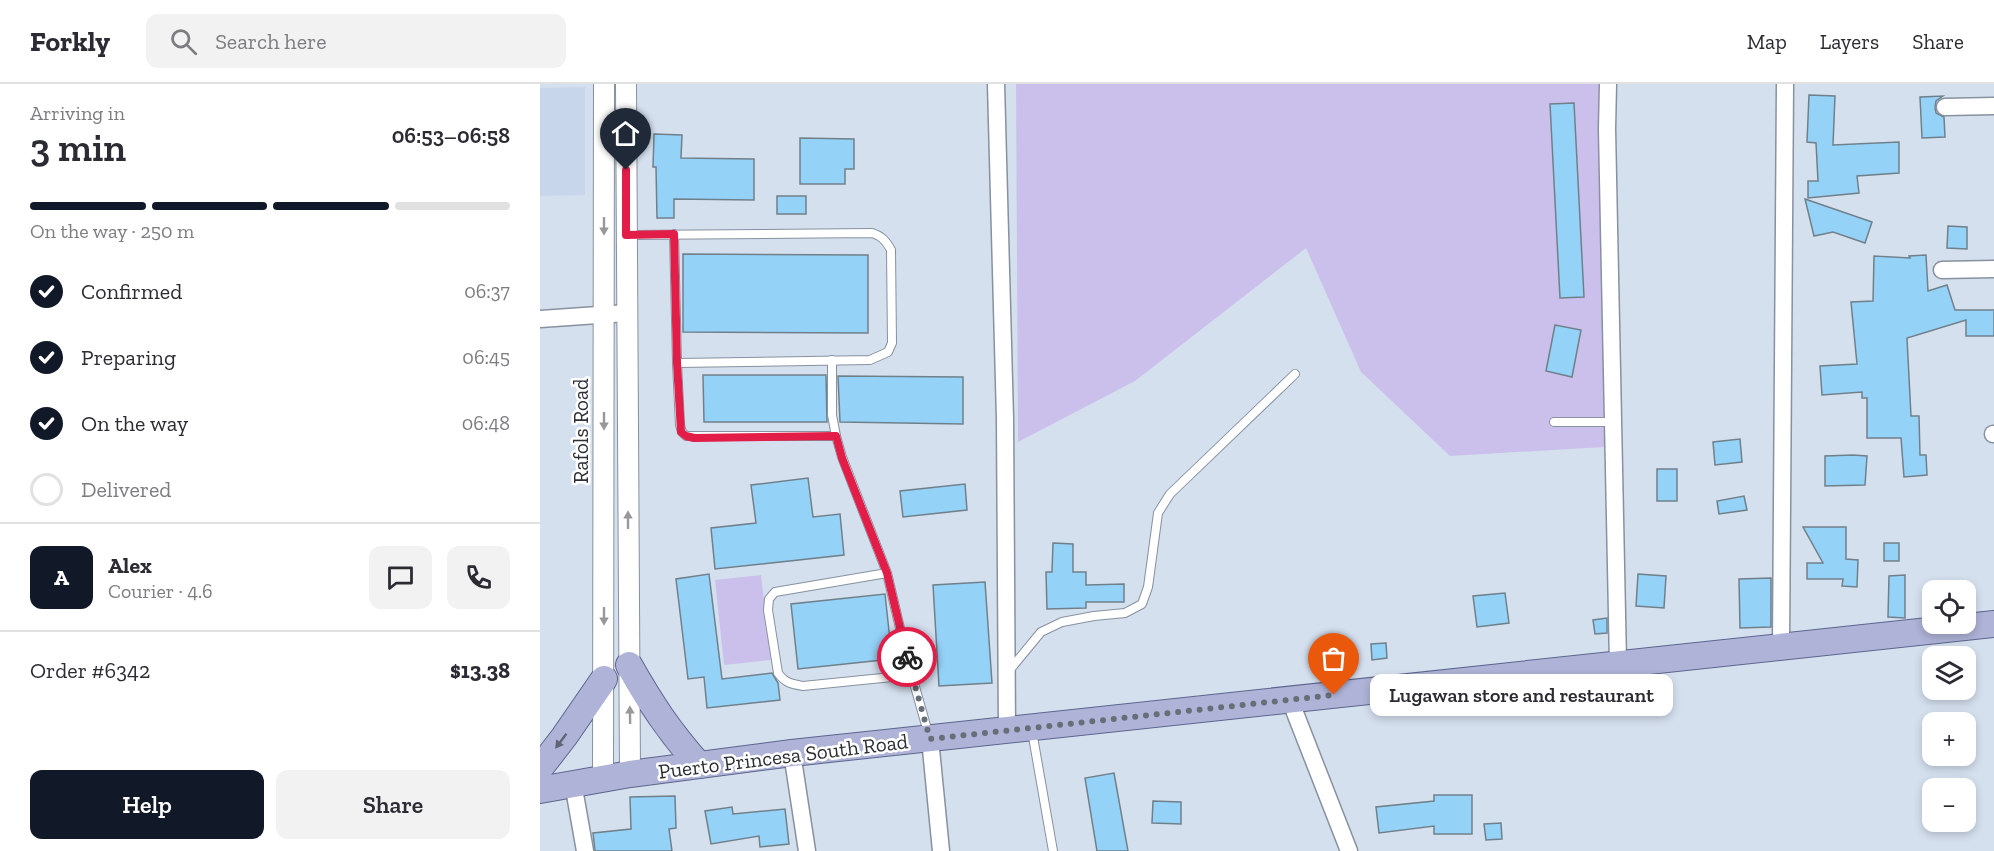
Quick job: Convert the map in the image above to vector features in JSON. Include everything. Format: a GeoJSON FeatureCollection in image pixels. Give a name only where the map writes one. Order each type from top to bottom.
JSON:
{"type":"FeatureCollection","features":[{"type":"Feature","properties":{"kind":"main road","name":"Puerto Princesa South Road"},"geometry":{"type":"LineString","coordinates":[[540,790],[630,774],[792,753],[1781,645],[1994,624]]}},
{"type":"Feature","properties":{"kind":"main road"},"geometry":{"type":"LineString","coordinates":[[629,665],[674,737],[699,765]]}},
{"type":"Feature","properties":{"kind":"main road"},"geometry":{"type":"LineString","coordinates":[[540,768],[604,679]]}},
{"type":"Feature","properties":{"kind":"street","name":"Rafols Road"},"geometry":{"type":"LineString","coordinates":[[603,778],[604,84]]}},
{"type":"Feature","properties":{"kind":"street"},"geometry":{"type":"LineString","coordinates":[[626,84],[630,774]]}},
{"type":"Feature","properties":{"kind":"street"},"geometry":{"type":"LineString","coordinates":[[996,84],[1005,419],[1007,674],[1019,729]]}},
{"type":"Feature","properties":{"kind":"street"},"geometry":{"type":"LineString","coordinates":[[1608,84],[1618,663]]}},
{"type":"Feature","properties":{"kind":"street"},"geometry":{"type":"LineString","coordinates":[[1781,645],[1785,84]]}},
{"type":"Feature","properties":{"kind":"street"},"geometry":{"type":"LineString","coordinates":[[1945,107],[1994,106]]}},
{"type":"Feature","properties":{"kind":"street"},"geometry":{"type":"LineString","coordinates":[[1942,270],[1994,269]]}},
{"type":"Feature","properties":{"kind":"street"},"geometry":{"type":"LineString","coordinates":[[540,319],[627,313]]}},
{"type":"Feature","properties":{"kind":"street"},"geometry":{"type":"LineString","coordinates":[[1290,700],[1349,851]]}},
{"type":"Feature","properties":{"kind":"street"},"geometry":{"type":"LineString","coordinates":[[930,739],[941,851]]}},
{"type":"Feature","properties":{"kind":"street"},"geometry":{"type":"LineString","coordinates":[[792,753],[807,851]]}},
{"type":"Feature","properties":{"kind":"street"},"geometry":{"type":"LineString","coordinates":[[573,783],[585,851]]}},
{"type":"Feature","properties":{"kind":"lane"},"geometry":{"type":"LineString","coordinates":[[626,235],[872,233],[886,241],[891,250],[891,343],[888,352],[870,360],[677,363]]}},
{"type":"Feature","properties":{"kind":"lane"},"geometry":{"type":"LineString","coordinates":[[674,234],[681,432],[686,436],[836,436]]}},
{"type":"Feature","properties":{"kind":"lane"},"geometry":{"type":"LineString","coordinates":[[832,360],[832,416],[836,436],[842,458],[887,573],[908,662],[930,739]]}},
{"type":"Feature","properties":{"kind":"lane"},"geometry":{"type":"LineString","coordinates":[[1007,674],[1041,632],[1062,622],[1094,615],[1125,613],[1142,604],[1148,587],[1158,513],[1170,494],[1295,374]]}},
{"type":"Feature","properties":{"kind":"lane"},"geometry":{"type":"LineString","coordinates":[[1554,422],[1614,422]]}},
{"type":"Feature","properties":{"kind":"lane"},"geometry":{"type":"LineString","coordinates":[[887,573],[775,592],[769,599],[768,610],[778,673],[790,684],[803,686],[898,676],[904,672],[908,662]]}},
{"type":"Feature","properties":{"kind":"lane"},"geometry":{"type":"LineString","coordinates":[[1019,729],[1053,851]]}},
{"type":"Feature","properties":{"kind":"shaded area"},"geometry":{"type":"Polygon","coordinates":[[[1016,84],[1606,84],[1604,447],[1450,456],[1361,372],[1306,248],[1135,381],[1018,442],[1016,84]]]}},
{"type":"Feature","properties":{"kind":"shaded area"},"geometry":{"type":"Polygon","coordinates":[[[585,87],[585,195],[540,196],[540,88],[585,87]]]}},
{"type":"Feature","properties":{"kind":"shaded area"},"geometry":{"type":"Polygon","coordinates":[[[761,575],[771,660],[724,665],[715,580],[761,575]]]}},
{"type":"Feature","properties":{"kind":"building"},"geometry":{"type":"Polygon","coordinates":[[[1809,95],[1835,96],[1833,145],[1899,142],[1899,173],[1857,176],[1859,193],[1808,198],[1808,181],[1818,181],[1816,143],[1807,142],[1809,95]]]}},
{"type":"Feature","properties":{"kind":"building"},"geometry":{"type":"Polygon","coordinates":[[[1943,96],[1936,101],[1935,108],[1936,113],[1944,117],[1945,137],[1922,138],[1920,97],[1943,96]]]}},
{"type":"Feature","properties":{"kind":"building"},"geometry":{"type":"Polygon","coordinates":[[[1574,103],[1584,297],[1560,298],[1550,104],[1574,103]]]}},
{"type":"Feature","properties":{"kind":"building"},"geometry":{"type":"Polygon","coordinates":[[[654,134],[682,135],[681,158],[754,159],[754,200],[674,199],[674,218],[657,218],[656,167],[653,167],[654,134]]]}},
{"type":"Feature","properties":{"kind":"building"},"geometry":{"type":"Polygon","coordinates":[[[800,138],[854,139],[854,169],[845,169],[845,184],[800,184],[800,138]]]}},
{"type":"Feature","properties":{"kind":"building"},"geometry":{"type":"Polygon","coordinates":[[[777,196],[806,196],[806,214],[777,214],[777,196]]]}},
{"type":"Feature","properties":{"kind":"building"},"geometry":{"type":"Polygon","coordinates":[[[1805,199],[1872,222],[1865,243],[1833,232],[1814,236],[1805,199]]]}},
{"type":"Feature","properties":{"kind":"building"},"geometry":{"type":"Polygon","coordinates":[[[1948,226],[1967,227],[1967,249],[1947,248],[1948,226]]]}},
{"type":"Feature","properties":{"kind":"building"},"geometry":{"type":"Polygon","coordinates":[[[683,254],[868,255],[868,333],[683,332],[683,254]]]}},
{"type":"Feature","properties":{"kind":"building"},"geometry":{"type":"Polygon","coordinates":[[[1926,255],[1928,291],[1947,285],[1955,310],[1994,310],[1994,336],[1966,336],[1966,320],[1907,338],[1911,416],[1919,416],[1920,455],[1926,455],[1927,475],[1904,477],[1901,438],[1867,438],[1867,398],[1862,398],[1862,392],[1822,395],[1820,366],[1857,364],[1851,302],[1873,301],[1874,256],[1910,258],[1909,256],[1926,255]]]}},
{"type":"Feature","properties":{"kind":"building"},"geometry":{"type":"Polygon","coordinates":[[[1555,325],[1581,330],[1572,377],[1546,371],[1555,325]]]}},
{"type":"Feature","properties":{"kind":"building"},"geometry":{"type":"Polygon","coordinates":[[[703,375],[826,375],[827,422],[704,422],[703,375]]]}},
{"type":"Feature","properties":{"kind":"building"},"geometry":{"type":"Polygon","coordinates":[[[838,376],[963,377],[963,424],[840,422],[838,376]]]}},
{"type":"Feature","properties":{"kind":"building"},"geometry":{"type":"Polygon","coordinates":[[[1740,439],[1742,462],[1715,465],[1713,442],[1740,439]]]}},
{"type":"Feature","properties":{"kind":"building"},"geometry":{"type":"Polygon","coordinates":[[[1825,456],[1867,456],[1865,485],[1825,486],[1825,456]]]}},
{"type":"Feature","properties":{"kind":"building"},"geometry":{"type":"Polygon","coordinates":[[[1657,469],[1677,469],[1677,501],[1657,501],[1657,469]]]}},
{"type":"Feature","properties":{"kind":"building"},"geometry":{"type":"Polygon","coordinates":[[[808,478],[813,517],[840,514],[844,555],[715,569],[711,528],[756,523],[751,485],[808,478]]]}},
{"type":"Feature","properties":{"kind":"building"},"geometry":{"type":"Polygon","coordinates":[[[965,484],[967,510],[903,517],[900,491],[965,484]]]}},
{"type":"Feature","properties":{"kind":"building"},"geometry":{"type":"Polygon","coordinates":[[[1744,496],[1747,510],[1719,514],[1717,501],[1744,496]]]}},
{"type":"Feature","properties":{"kind":"building"},"geometry":{"type":"Polygon","coordinates":[[[1803,527],[1846,527],[1846,559],[1858,560],[1857,587],[1842,586],[1843,579],[1807,579],[1807,563],[1823,563],[1803,527]]]}},
{"type":"Feature","properties":{"kind":"building"},"geometry":{"type":"Polygon","coordinates":[[[1053,543],[1073,544],[1073,572],[1086,572],[1086,585],[1124,584],[1124,602],[1086,602],[1086,608],[1047,609],[1046,572],[1052,572],[1053,543]]]}},
{"type":"Feature","properties":{"kind":"building"},"geometry":{"type":"Polygon","coordinates":[[[1884,543],[1899,543],[1899,561],[1884,561],[1884,543]]]}},
{"type":"Feature","properties":{"kind":"building"},"geometry":{"type":"Polygon","coordinates":[[[709,574],[722,679],[772,673],[778,683],[780,700],[707,708],[704,677],[688,679],[676,579],[709,574]]]}},
{"type":"Feature","properties":{"kind":"building"},"geometry":{"type":"Polygon","coordinates":[[[1638,574],[1666,576],[1664,608],[1636,606],[1638,574]]]}},
{"type":"Feature","properties":{"kind":"building"},"geometry":{"type":"Polygon","coordinates":[[[1905,575],[1905,618],[1888,617],[1889,576],[1905,575]]]}},
{"type":"Feature","properties":{"kind":"building"},"geometry":{"type":"Polygon","coordinates":[[[1771,578],[1771,627],[1740,628],[1739,579],[1771,578]]]}},
{"type":"Feature","properties":{"kind":"building"},"geometry":{"type":"Polygon","coordinates":[[[985,582],[992,683],[939,686],[933,585],[985,582]]]}},
{"type":"Feature","properties":{"kind":"building"},"geometry":{"type":"Polygon","coordinates":[[[1505,593],[1509,623],[1477,627],[1473,596],[1505,593]]]}},
{"type":"Feature","properties":{"kind":"building"},"geometry":{"type":"Polygon","coordinates":[[[885,594],[892,659],[798,669],[791,604],[885,594]]]}},
{"type":"Feature","properties":{"kind":"building"},"geometry":{"type":"Polygon","coordinates":[[[1607,618],[1607,633],[1595,634],[1593,620],[1607,618]]]}},
{"type":"Feature","properties":{"kind":"building"},"geometry":{"type":"Polygon","coordinates":[[[1386,643],[1387,658],[1372,660],[1371,644],[1386,643]]]}},
{"type":"Feature","properties":{"kind":"building"},"geometry":{"type":"Polygon","coordinates":[[[1114,773],[1128,851],[1097,851],[1085,778],[1114,773]]]}},
{"type":"Feature","properties":{"kind":"building"},"geometry":{"type":"Polygon","coordinates":[[[1434,795],[1472,795],[1472,834],[1434,834],[1434,826],[1379,833],[1376,807],[1434,801],[1434,795]]]}},
{"type":"Feature","properties":{"kind":"building"},"geometry":{"type":"Polygon","coordinates":[[[675,796],[676,828],[669,829],[672,851],[595,851],[593,833],[631,829],[630,797],[675,796]]]}},
{"type":"Feature","properties":{"kind":"building"},"geometry":{"type":"Polygon","coordinates":[[[1153,801],[1181,802],[1181,824],[1152,823],[1153,801]]]}},
{"type":"Feature","properties":{"kind":"building"},"geometry":{"type":"Polygon","coordinates":[[[732,807],[733,814],[785,809],[789,844],[760,847],[759,836],[711,844],[705,811],[732,807]]]}},
{"type":"Feature","properties":{"kind":"building"},"geometry":{"type":"Polygon","coordinates":[[[1501,823],[1502,839],[1486,840],[1484,824],[1501,823]]]}},
{"type":"Feature","properties":{"kind":"way so far"},"geometry":{"type":"LineString","coordinates":[[907,657],[930,739],[1334,695]]}},
{"type":"Feature","properties":{"kind":"place","name":"Lugawan store and restaurant"},"geometry":{"type":"Point","coordinates":[1334,695]}},
{"type":"Feature","properties":{"kind":"route"},"geometry":{"type":"LineString","coordinates":[[626,170],[626,235],[674,234],[681,432],[694,438],[836,436],[842,458],[887,573],[907,657]]}}]}
